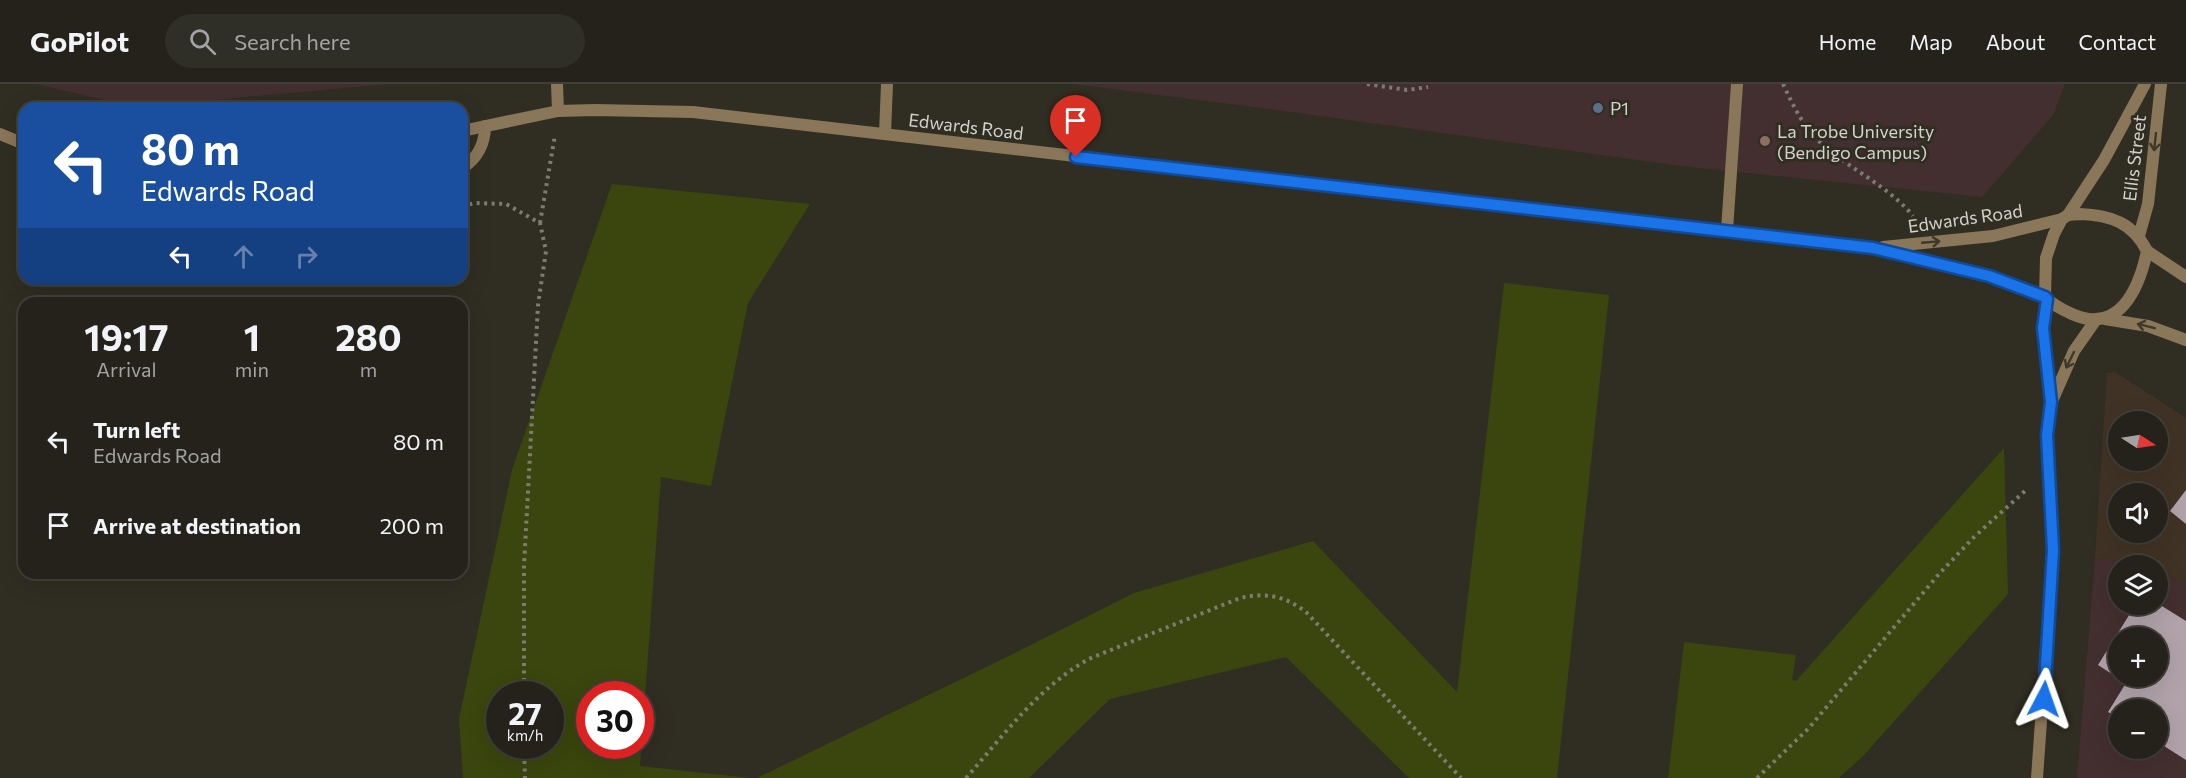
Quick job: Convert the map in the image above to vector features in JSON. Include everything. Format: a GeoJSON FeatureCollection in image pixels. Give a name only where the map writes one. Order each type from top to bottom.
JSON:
{"type":"FeatureCollection","features":[{"type":"Feature","properties":{"kind":"street"},"geometry":{"type":"LineString","coordinates":[[557,84],[558,111]]}},
{"type":"Feature","properties":{"kind":"street"},"geometry":{"type":"LineString","coordinates":[[885,134],[887,84]]}},
{"type":"Feature","properties":{"kind":"street"},"geometry":{"type":"LineString","coordinates":[[1727,230],[1737,84]]}},
{"type":"Feature","properties":{"kind":"street","name":"Ellis Street"},"geometry":{"type":"LineString","coordinates":[[2065,217],[2103,160],[2145,84]]}},
{"type":"Feature","properties":{"kind":"street","name":"Ellis Street"},"geometry":{"type":"LineString","coordinates":[[2139,236],[2148,204],[2161,84]]}},
{"type":"Feature","properties":{"kind":"street","name":"Edwards Road"},"geometry":{"type":"LineString","coordinates":[[468,130],[558,111],[693,112],[1873,248],[1989,276],[2046,298]]}},
{"type":"Feature","properties":{"kind":"street"},"geometry":{"type":"LineString","coordinates":[[468,162],[479,152],[485,138],[485,126]]}},
{"type":"Feature","properties":{"kind":"street"},"geometry":{"type":"LineString","coordinates":[[0,134],[18,142]]}},
{"type":"Feature","properties":{"kind":"street"},"geometry":{"type":"LineString","coordinates":[[2037,778],[2053,550],[2047,435],[2051,402],[2043,328],[2048,249],[2065,217],[2091,214],[2106,217],[2122,224],[2139,236],[2147,251],[2186,277]]}},
{"type":"Feature","properties":{"kind":"street","name":"Edwards Road"},"geometry":{"type":"LineString","coordinates":[[1873,248],[1993,236],[2065,217]]}},
{"type":"Feature","properties":{"kind":"street"},"geometry":{"type":"LineString","coordinates":[[2051,402],[2074,351],[2100,320],[2123,305],[2132,292],[2140,278],[2147,251]]}},
{"type":"Feature","properties":{"kind":"street"},"geometry":{"type":"LineString","coordinates":[[2046,298],[2077,316],[2148,326],[2186,340]]}},
{"type":"Feature","properties":{"kind":"path"},"geometry":{"type":"LineString","coordinates":[[1368,84],[1407,90],[1428,87]]}},
{"type":"Feature","properties":{"kind":"path"},"geometry":{"type":"LineString","coordinates":[[1783,84],[1799,117],[1813,134],[1888,192],[1912,216]]}},
{"type":"Feature","properties":{"kind":"path"},"geometry":{"type":"LineString","coordinates":[[524,681],[524,566],[538,305],[546,251],[540,223],[555,135]]}},
{"type":"Feature","properties":{"kind":"path"},"geometry":{"type":"LineString","coordinates":[[468,205],[506,204],[540,223]]}},
{"type":"Feature","properties":{"kind":"path"},"geometry":{"type":"LineString","coordinates":[[1757,778],[1808,729],[1939,574],[1974,537],[2029,487],[2049,477]]}},
{"type":"Feature","properties":{"kind":"path"},"geometry":{"type":"LineString","coordinates":[[966,778],[1039,698],[1073,668],[1091,658],[1240,598],[1261,595],[1292,601],[1306,612],[1461,778]]}},
{"type":"Feature","properties":{"kind":"path"},"geometry":{"type":"LineString","coordinates":[[524,759],[525,778]]}},
{"type":"Feature","properties":{"kind":"shaded area"},"geometry":{"type":"Polygon","coordinates":[[[36,84],[388,84],[189,102],[113,102],[36,84]]]}},
{"type":"Feature","properties":{"kind":"shaded area","name":"La Trobe University (Bendigo Campus)"},"geometry":{"type":"Polygon","coordinates":[[[1072,84],[2065,84],[2053,115],[1982,197],[1681,166],[1072,84]]]}},
{"type":"Feature","properties":{"kind":"shaded area"},"geometry":{"type":"Polygon","coordinates":[[[2115,372],[2186,418],[2186,586],[2168,575],[2168,555],[2108,555],[2108,560],[2095,559],[2107,373],[2115,372]]]}},
{"type":"Feature","properties":{"kind":"shaded area"},"geometry":{"type":"Polygon","coordinates":[[[2095,559],[2108,560],[2108,615],[2168,615],[2168,575],[2186,586],[2186,778],[2077,778],[2095,559]]]}},
{"type":"Feature","properties":{"kind":"green space"},"geometry":{"type":"Polygon","coordinates":[[[612,184],[810,204],[748,303],[711,486],[661,477],[646,681],[576,681],[576,759],[641,759],[640,766],[750,778],[463,778],[459,719],[512,470],[612,184]]]}},
{"type":"Feature","properties":{"kind":"green space"},"geometry":{"type":"Polygon","coordinates":[[[1504,283],[1609,295],[1557,778],[1409,778],[1286,657],[1110,699],[1029,778],[757,778],[1134,593],[1313,541],[1457,692],[1504,283]]]}},
{"type":"Feature","properties":{"kind":"green space"},"geometry":{"type":"Polygon","coordinates":[[[2004,448],[2008,594],[1864,755],[1839,778],[1668,778],[1684,642],[1796,655],[1792,680],[1796,681],[2004,448]]]}},
{"type":"Feature","properties":{"kind":"building"},"geometry":{"type":"Polygon","coordinates":[[[2186,490],[2186,524],[2170,511],[2186,490]]]}},
{"type":"Feature","properties":{"kind":"building"},"geometry":{"type":"Polygon","coordinates":[[[2168,610],[2186,621],[2186,760],[2168,749],[2168,699],[2116,699],[2124,687],[2168,687],[2168,627],[2122,627],[2129,615],[2168,615],[2168,610]]]}},
{"type":"Feature","properties":{"kind":"building"},"geometry":{"type":"Polygon","coordinates":[[[2108,649],[2108,671],[2098,665],[2108,649]]]}},
{"type":"Feature","properties":{"kind":"place","name":"P1"},"geometry":{"type":"Point","coordinates":[1598,108]}},
{"type":"Feature","properties":{"kind":"place","name":"La Trobe University (Bendigo Campus)"},"geometry":{"type":"Point","coordinates":[1765,141]}},
{"type":"Feature","properties":{"kind":"route"},"geometry":{"type":"LineString","coordinates":[[1076,157],[1873,248],[1959,267],[2045,297],[2047,299],[2043,328],[2051,402],[2047,435],[2053,550],[2044,699]]}}]}
